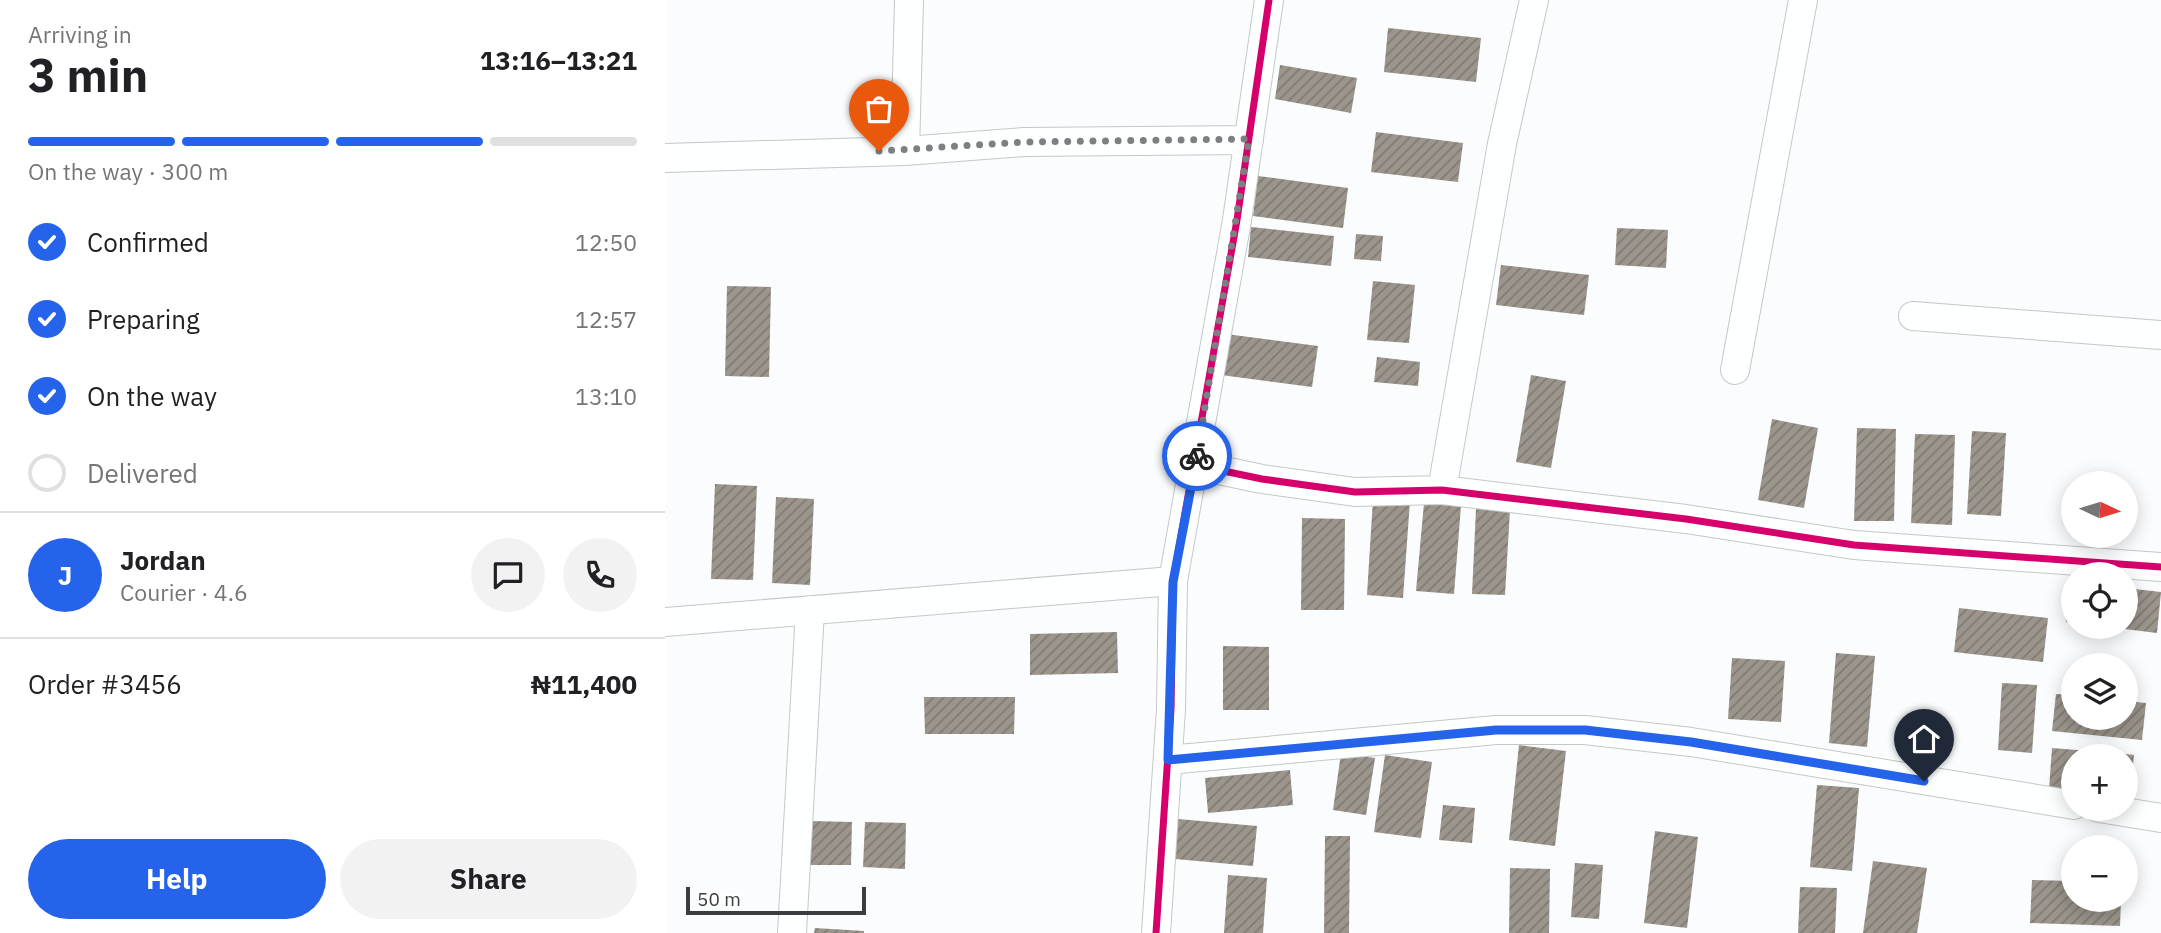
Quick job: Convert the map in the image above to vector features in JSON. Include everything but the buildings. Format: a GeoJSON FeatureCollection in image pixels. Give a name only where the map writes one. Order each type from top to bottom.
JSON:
{"type":"FeatureCollection","features":[{"type":"Feature","properties":{"kind":"street"},"geometry":{"type":"LineString","coordinates":[[905,151],[909,0]]}},
{"type":"Feature","properties":{"kind":"street"},"geometry":{"type":"LineString","coordinates":[[1156,933],[1168,760],[1173,582],[1249,139],[1269,0]]}},
{"type":"Feature","properties":{"kind":"street"},"geometry":{"type":"LineString","coordinates":[[1442,490],[1502,144],[1534,0]]}},
{"type":"Feature","properties":{"kind":"street"},"geometry":{"type":"LineString","coordinates":[[1735,370],[1803,0]]}},
{"type":"Feature","properties":{"kind":"street"},"geometry":{"type":"LineString","coordinates":[[665,158],[905,151],[1024,142],[1249,139]]}},
{"type":"Feature","properties":{"kind":"street"},"geometry":{"type":"LineString","coordinates":[[1913,316],[2161,335]]}},
{"type":"Feature","properties":{"kind":"street"},"geometry":{"type":"LineString","coordinates":[[1195,465],[1262,479],[1355,492],[1442,490],[1686,519],[1854,545],[2161,567]]}},
{"type":"Feature","properties":{"kind":"street"},"geometry":{"type":"LineString","coordinates":[[665,622],[1173,582]]}},
{"type":"Feature","properties":{"kind":"street"},"geometry":{"type":"LineString","coordinates":[[792,933],[810,610]]}},
{"type":"Feature","properties":{"kind":"street"},"geometry":{"type":"LineString","coordinates":[[1168,760],[1496,730],[1585,730],[1691,742],[2061,803]]}},
{"type":"Feature","properties":{"kind":"street"},"geometry":{"type":"LineString","coordinates":[[2138,814],[2161,818]]}},
{"type":"Feature","properties":{"kind":"cycle path"},"geometry":{"type":"LineString","coordinates":[[1156,933],[1171,709],[1173,581],[1237,220],[1269,0]]}},
{"type":"Feature","properties":{"kind":"cycle path"},"geometry":{"type":"LineString","coordinates":[[1195,465],[1262,479],[1355,492],[1442,490],[1686,519],[1854,545],[2161,567]]}},
{"type":"Feature","properties":{"kind":"way so far"},"geometry":{"type":"LineString","coordinates":[[879,151],[1024,142],[1249,139],[1197,456]]}},
{"type":"Feature","properties":{"kind":"route"},"geometry":{"type":"LineString","coordinates":[[1197,456],[1173,582],[1168,760],[1496,730],[1585,730],[1691,742],[1924,781]]}}]}
